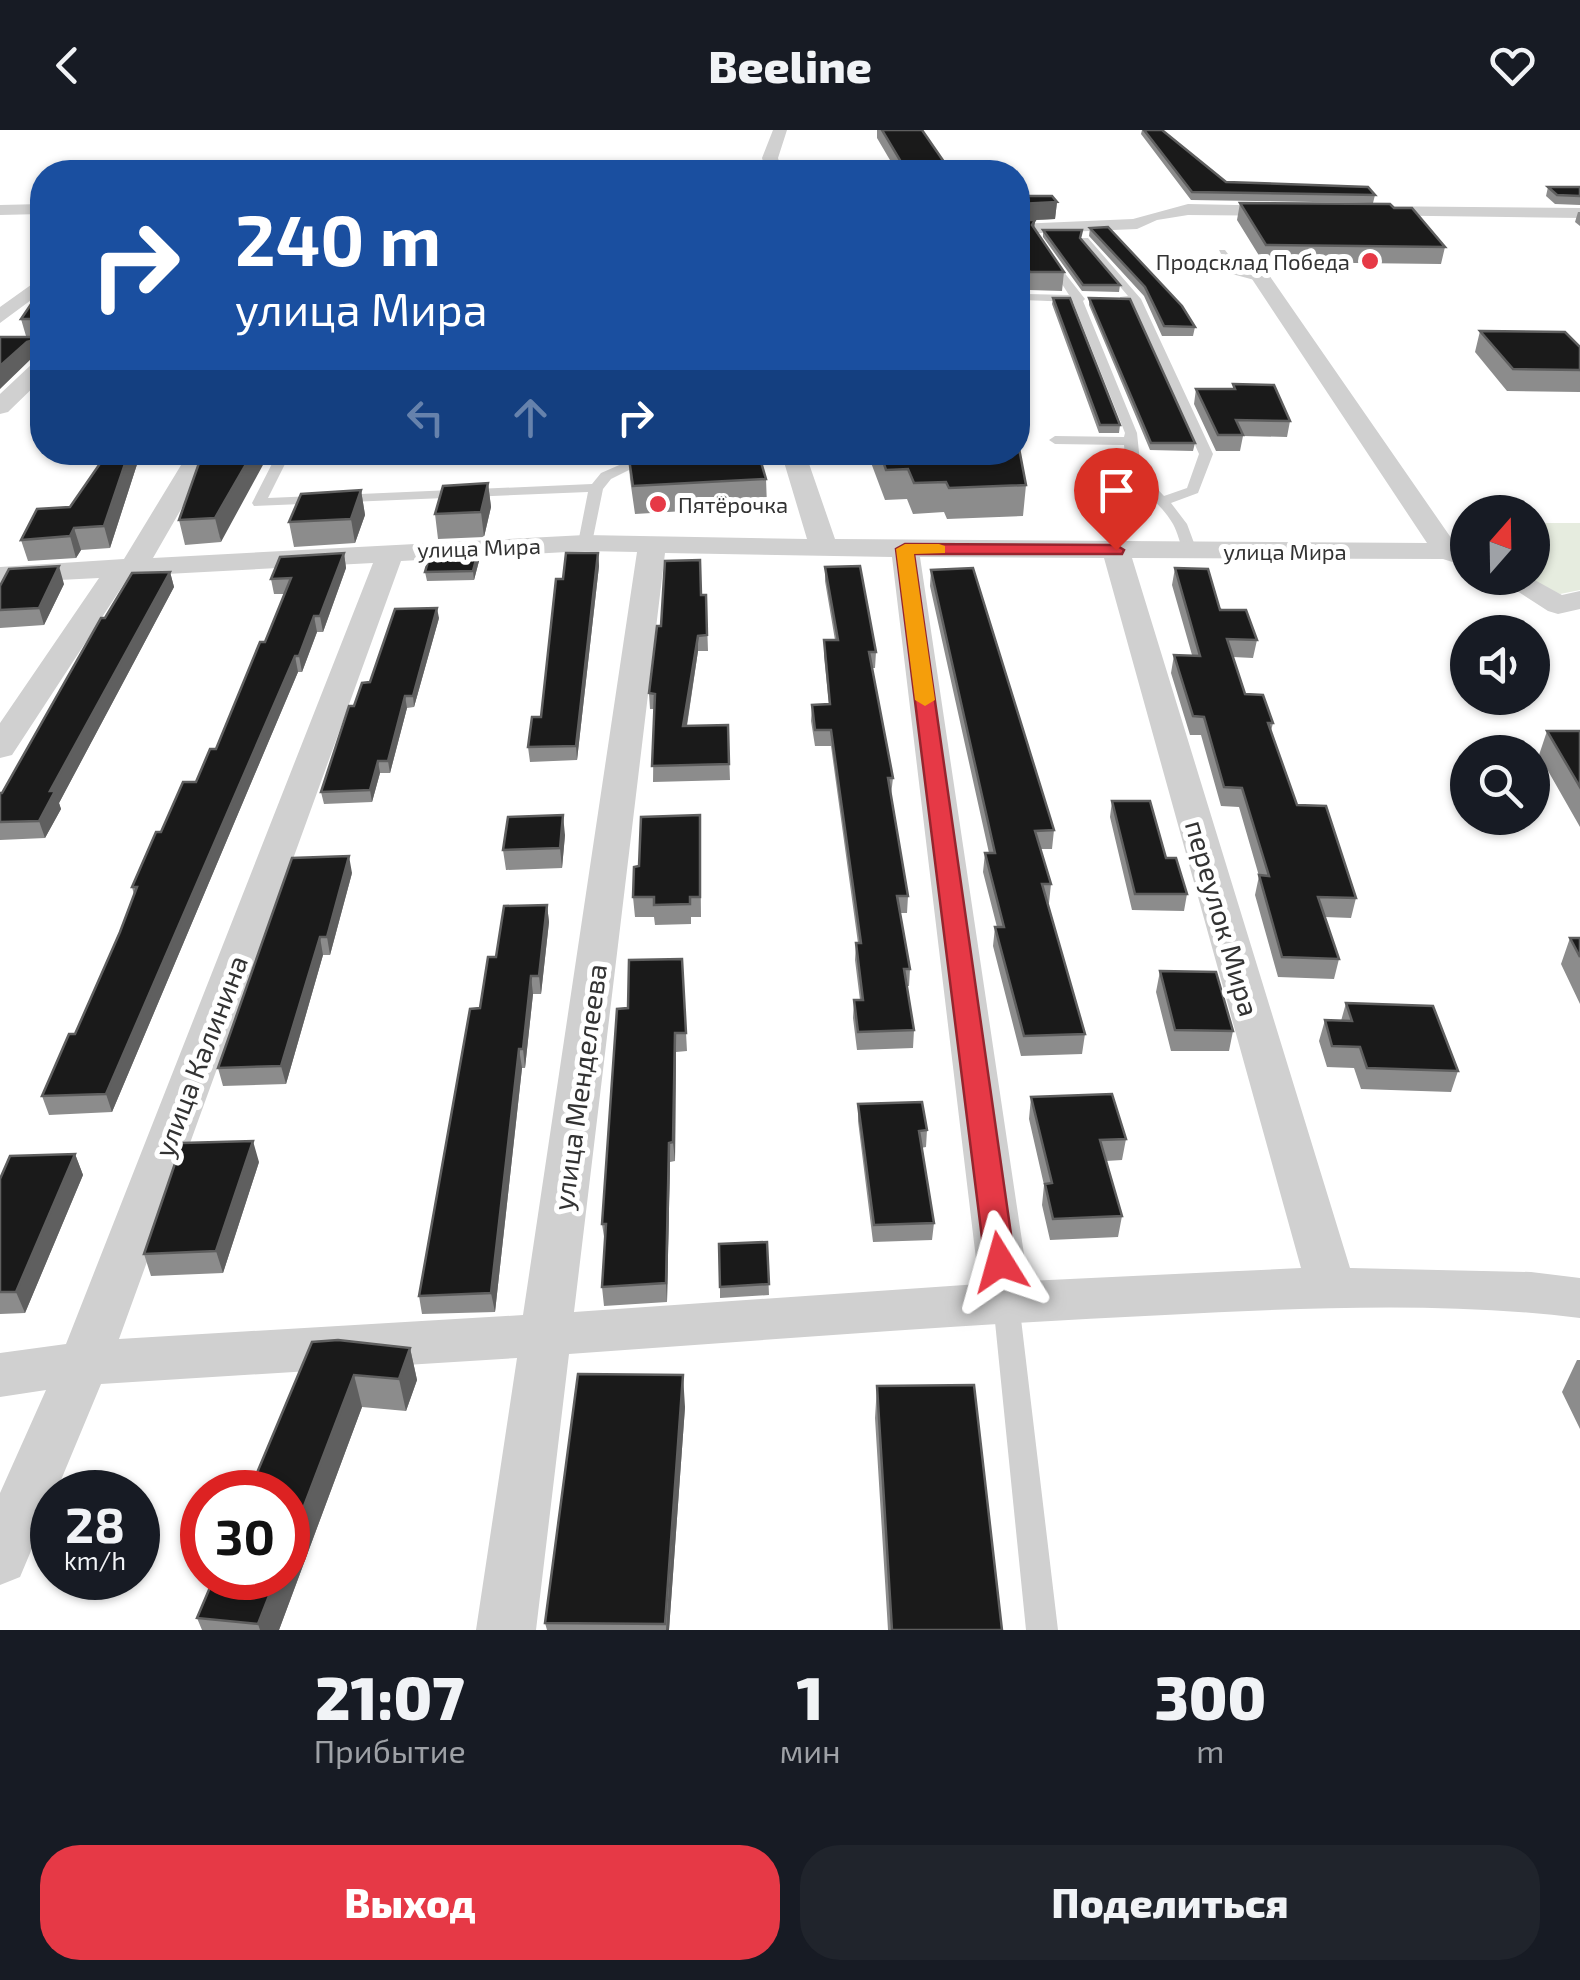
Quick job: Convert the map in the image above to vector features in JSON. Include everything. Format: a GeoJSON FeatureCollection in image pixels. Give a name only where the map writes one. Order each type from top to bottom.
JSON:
{"type":"FeatureCollection","features":[{"type":"Feature","properties":{"kind":"street"},"geometry":{"type":"LineString","coordinates":[[771,160],[780,130]]}},
{"type":"Feature","properties":{"kind":"street"},"geometry":{"type":"LineString","coordinates":[[0,210],[30,209]]}},
{"type":"Feature","properties":{"kind":"street"},"geometry":{"type":"LineString","coordinates":[[1030,228],[1138,224],[1152,214],[1180,211],[1298,211]]}},
{"type":"Feature","properties":{"kind":"street"},"geometry":{"type":"LineString","coordinates":[[1337,211],[1580,213]]}},
{"type":"Feature","properties":{"kind":"street","name":"улица Мира"},"geometry":{"type":"LineString","coordinates":[[1262,278],[1450,545]]}},
{"type":"Feature","properties":{"kind":"street"},"geometry":{"type":"LineString","coordinates":[[0,318],[30,293]]}},
{"type":"Feature","properties":{"kind":"street"},"geometry":{"type":"LineString","coordinates":[[0,407],[30,378]]}},
{"type":"Feature","properties":{"kind":"street"},"geometry":{"type":"LineString","coordinates":[[0,748],[128,567],[194,465]]}},
{"type":"Feature","properties":{"kind":"street"},"geometry":{"type":"LineString","coordinates":[[797,465],[824,548]]}},
{"type":"Feature","properties":{"kind":"street","name":"улица Мира"},"geometry":{"type":"LineString","coordinates":[[0,575],[585,543],[1450,555]]}},
{"type":"Feature","properties":{"kind":"street","name":"улица Менделеева"},"geometry":{"type":"LineString","coordinates":[[506,1630],[652,544]]}},
{"type":"Feature","properties":{"kind":"street"},"geometry":{"type":"LineString","coordinates":[[905,549],[1006,1302]]}},
{"type":"Feature","properties":{"kind":"street","name":"переулок Мира"},"geometry":{"type":"LineString","coordinates":[[1116,550],[1331,1286]]}},
{"type":"Feature","properties":{"kind":"street","name":"улица Калинина"},"geometry":{"type":"LineString","coordinates":[[0,1558],[84,1363],[392,551]]}},
{"type":"Feature","properties":{"kind":"street"},"geometry":{"type":"LineString","coordinates":[[1569,602],[1580,635]]}},
{"type":"Feature","properties":{"kind":"street"},"geometry":{"type":"LineString","coordinates":[[0,1376],[84,1363],[546,1336],[1006,1302],[1331,1286],[1531,1292],[1580,1298]]}},
{"type":"Feature","properties":{"kind":"lane"},"geometry":{"type":"LineString","coordinates":[[1086,240],[1136,300],[1206,454],[1193,490],[1159,503]]}},
{"type":"Feature","properties":{"kind":"lane"},"geometry":{"type":"LineString","coordinates":[[1039,241],[1077,298],[1131,433],[1142,486],[1179,522],[1190,551]]}},
{"type":"Feature","properties":{"kind":"lane"},"geometry":{"type":"LineString","coordinates":[[1222,252],[1236,272],[1262,278]]}},
{"type":"Feature","properties":{"kind":"lane"},"geometry":{"type":"LineString","coordinates":[[1030,297],[1097,299]]}},
{"type":"Feature","properties":{"kind":"lane"},"geometry":{"type":"LineString","coordinates":[[1116,299],[1136,300]]}},
{"type":"Feature","properties":{"kind":"lane"},"geometry":{"type":"LineString","coordinates":[[1054,440],[1130,441]]}},
{"type":"Feature","properties":{"kind":"lane"},"geometry":{"type":"LineString","coordinates":[[278,465],[259,503],[596,488]]}},
{"type":"Feature","properties":{"kind":"lane"},"geometry":{"type":"LineString","coordinates":[[585,543],[596,488],[606,476],[631,465]]}},
{"type":"Feature","properties":{"kind":"lane"},"geometry":{"type":"LineString","coordinates":[[1006,1302],[1042,1630]]}},
{"type":"Feature","properties":{"kind":"shaded area"},"geometry":{"type":"Polygon","coordinates":[[[1550,523],[1580,523],[1580,590],[1560,594],[1550,589],[1550,523]]]}},
{"type":"Feature","properties":{"kind":"building"},"geometry":{"type":"Polygon","coordinates":[[[882,130],[922,130],[943,160],[900,160],[882,130]]]}},
{"type":"Feature","properties":{"kind":"building"},"geometry":{"type":"Polygon","coordinates":[[[1144,130],[1162,130],[1226,182],[1368,187],[1375,195],[1192,192],[1144,130]]]}},
{"type":"Feature","properties":{"kind":"building"},"geometry":{"type":"Polygon","coordinates":[[[1548,187],[1580,187],[1580,196],[1557,195],[1548,187]]]}},
{"type":"Feature","properties":{"kind":"building"},"geometry":{"type":"Polygon","coordinates":[[[1030,196],[1052,196],[1057,202],[1030,203],[1030,196]]]}},
{"type":"Feature","properties":{"kind":"building"},"geometry":{"type":"Polygon","coordinates":[[[1240,203],[1390,204],[1394,208],[1412,208],[1445,247],[1266,245],[1240,203]]]}},
{"type":"Feature","properties":{"kind":"building"},"geometry":{"type":"Polygon","coordinates":[[[1030,220],[1035,220],[1032,225],[1064,272],[1030,272],[1030,220]]]}},
{"type":"Feature","properties":{"kind":"building"},"geometry":{"type":"Polygon","coordinates":[[[1108,227],[1182,306],[1195,327],[1164,326],[1145,287],[1090,228],[1108,227]]]}},
{"type":"Feature","properties":{"kind":"building"},"geometry":{"type":"Polygon","coordinates":[[[1043,230],[1082,230],[1080,238],[1120,285],[1083,285],[1043,230]]]}},
{"type":"Feature","properties":{"kind":"building"},"geometry":{"type":"Polygon","coordinates":[[[1053,298],[1070,298],[1120,425],[1100,425],[1053,298]]]}},
{"type":"Feature","properties":{"kind":"building"},"geometry":{"type":"Polygon","coordinates":[[[1089,298],[1130,299],[1195,443],[1151,443],[1089,298]]]}},
{"type":"Feature","properties":{"kind":"building"},"geometry":{"type":"Polygon","coordinates":[[[1480,331],[1565,332],[1580,347],[1580,370],[1513,369],[1480,331]]]}},
{"type":"Feature","properties":{"kind":"building"},"geometry":{"type":"Polygon","coordinates":[[[0,337],[30,337],[30,341],[0,366],[0,337]]]}},
{"type":"Feature","properties":{"kind":"building"},"geometry":{"type":"Polygon","coordinates":[[[1233,384],[1274,385],[1290,421],[1236,420],[1243,435],[1218,435],[1196,389],[1235,389],[1233,384]]]}},
{"type":"Feature","properties":{"kind":"building"},"geometry":{"type":"Polygon","coordinates":[[[99,465],[125,465],[104,526],[74,528],[70,536],[21,540],[37,509],[70,507],[99,465]]]}},
{"type":"Feature","properties":{"kind":"building"},"geometry":{"type":"Polygon","coordinates":[[[198,465],[246,465],[215,518],[179,520],[198,465]]]}},
{"type":"Feature","properties":{"kind":"building"},"geometry":{"type":"Polygon","coordinates":[[[630,465],[762,465],[766,479],[633,486],[630,465]]]}},
{"type":"Feature","properties":{"kind":"building"},"geometry":{"type":"Polygon","coordinates":[[[884,465],[1022,465],[1026,485],[949,488],[946,482],[914,483],[908,469],[886,470],[884,465]]]}},
{"type":"Feature","properties":{"kind":"building"},"geometry":{"type":"Polygon","coordinates":[[[488,483],[481,512],[435,514],[443,486],[488,483]]]}},
{"type":"Feature","properties":{"kind":"building"},"geometry":{"type":"Polygon","coordinates":[[[361,490],[351,519],[289,522],[301,494],[361,490]]]}},
{"type":"Feature","properties":{"kind":"building"},"geometry":{"type":"Polygon","coordinates":[[[478,552],[473,571],[425,572],[430,555],[478,552]]]}},
{"type":"Feature","properties":{"kind":"building"},"geometry":{"type":"Polygon","coordinates":[[[344,553],[320,616],[314,616],[299,656],[295,656],[106,1094],[42,1096],[69,1034],[75,1034],[120,932],[137,887],[132,887],[156,832],[161,832],[183,782],[196,782],[210,749],[216,749],[260,642],[265,642],[291,578],[271,579],[280,557],[344,553]]]}},
{"type":"Feature","properties":{"kind":"building"},"geometry":{"type":"Polygon","coordinates":[[[566,553],[598,553],[576,746],[528,747],[532,717],[541,717],[556,579],[563,579],[566,553]]]}},
{"type":"Feature","properties":{"kind":"building"},"geometry":{"type":"Polygon","coordinates":[[[700,560],[707,635],[698,636],[683,726],[728,725],[729,764],[652,766],[655,694],[649,693],[657,626],[661,626],[665,561],[700,560]]]}},
{"type":"Feature","properties":{"kind":"building"},"geometry":{"type":"Polygon","coordinates":[[[59,566],[39,608],[0,610],[0,586],[9,569],[59,566]]]}},
{"type":"Feature","properties":{"kind":"building"},"geometry":{"type":"Polygon","coordinates":[[[860,566],[876,652],[869,652],[893,778],[888,778],[908,896],[897,896],[910,969],[904,969],[914,1030],[858,1032],[854,1000],[863,1000],[856,943],[861,943],[831,730],[815,730],[812,705],[830,704],[824,640],[838,640],[825,567],[860,566]]]}},
{"type":"Feature","properties":{"kind":"building"},"geometry":{"type":"Polygon","coordinates":[[[973,568],[1054,830],[1035,831],[1051,884],[1042,884],[1085,1034],[1024,1036],[995,927],[1004,927],[985,853],[995,853],[931,570],[973,568]]]}},
{"type":"Feature","properties":{"kind":"building"},"geometry":{"type":"Polygon","coordinates":[[[1175,568],[1208,569],[1220,610],[1246,610],[1257,640],[1227,639],[1245,694],[1263,695],[1273,723],[1268,723],[1297,805],[1326,806],[1356,898],[1318,897],[1339,959],[1282,957],[1259,875],[1269,876],[1242,788],[1224,787],[1204,717],[1193,716],[1174,655],[1200,656],[1175,568]]]}},
{"type":"Feature","properties":{"kind":"building"},"geometry":{"type":"Polygon","coordinates":[[[170,572],[50,791],[55,791],[39,821],[0,822],[0,793],[101,618],[105,618],[132,573],[170,572]]]}},
{"type":"Feature","properties":{"kind":"building"},"geometry":{"type":"Polygon","coordinates":[[[437,608],[413,696],[405,696],[388,761],[378,761],[370,790],[321,792],[349,706],[354,706],[362,683],[370,682],[395,609],[437,608]]]}},
{"type":"Feature","properties":{"kind":"building"},"geometry":{"type":"Polygon","coordinates":[[[1547,731],[1580,731],[1580,787],[1550,735],[1547,731]]]}},
{"type":"Feature","properties":{"kind":"building"},"geometry":{"type":"Polygon","coordinates":[[[1112,801],[1150,801],[1166,858],[1176,858],[1187,894],[1135,894],[1112,801]]]}},
{"type":"Feature","properties":{"kind":"building"},"geometry":{"type":"Polygon","coordinates":[[[563,815],[560,848],[503,850],[508,817],[563,815]]]}},
{"type":"Feature","properties":{"kind":"building"},"geometry":{"type":"Polygon","coordinates":[[[700,815],[700,897],[690,897],[690,904],[654,905],[654,897],[633,897],[641,817],[700,815]]]}},
{"type":"Feature","properties":{"kind":"building"},"geometry":{"type":"Polygon","coordinates":[[[349,856],[327,937],[320,937],[281,1066],[218,1068],[292,858],[349,856]]]}},
{"type":"Feature","properties":{"kind":"building"},"geometry":{"type":"Polygon","coordinates":[[[547,905],[539,976],[531,976],[523,1049],[519,1049],[491,1293],[419,1296],[470,1009],[480,1008],[488,957],[496,957],[504,906],[547,905]]]}},
{"type":"Feature","properties":{"kind":"building"},"geometry":{"type":"Polygon","coordinates":[[[1570,938],[1580,938],[1580,957],[1570,938]]]}},
{"type":"Feature","properties":{"kind":"building"},"geometry":{"type":"Polygon","coordinates":[[[682,959],[686,1033],[675,1033],[666,1283],[602,1287],[606,1224],[602,1224],[617,1009],[628,1008],[629,960],[682,959]]]}},
{"type":"Feature","properties":{"kind":"building"},"geometry":{"type":"Polygon","coordinates":[[[1160,971],[1216,972],[1233,1031],[1175,1030],[1160,971]]]}},
{"type":"Feature","properties":{"kind":"building"},"geometry":{"type":"Polygon","coordinates":[[[1346,1003],[1433,1006],[1458,1071],[1367,1068],[1360,1047],[1332,1046],[1325,1020],[1352,1021],[1346,1003]]]}},
{"type":"Feature","properties":{"kind":"building"},"geometry":{"type":"Polygon","coordinates":[[[1112,1094],[1126,1139],[1100,1140],[1122,1216],[1053,1219],[1045,1184],[1052,1183],[1031,1097],[1112,1094]]]}},
{"type":"Feature","properties":{"kind":"building"},"geometry":{"type":"Polygon","coordinates":[[[922,1102],[927,1130],[919,1131],[934,1223],[874,1225],[858,1104],[922,1102]]]}},
{"type":"Feature","properties":{"kind":"building"},"geometry":{"type":"Polygon","coordinates":[[[253,1141],[216,1251],[144,1254],[182,1143],[253,1141]]]}},
{"type":"Feature","properties":{"kind":"building"},"geometry":{"type":"Polygon","coordinates":[[[75,1154],[16,1292],[0,1292],[0,1179],[10,1156],[75,1154]]]}},
{"type":"Feature","properties":{"kind":"building"},"geometry":{"type":"Polygon","coordinates":[[[767,1242],[769,1284],[720,1287],[719,1244],[767,1242]]]}},
{"type":"Feature","properties":{"kind":"building"},"geometry":{"type":"Polygon","coordinates":[[[338,1340],[410,1348],[399,1379],[354,1375],[310,1490],[310,1470],[258,1470],[312,1342],[338,1340]]]}},
{"type":"Feature","properties":{"kind":"building"},"geometry":{"type":"Polygon","coordinates":[[[578,1374],[683,1375],[665,1624],[545,1623],[578,1374]]]}},
{"type":"Feature","properties":{"kind":"building"},"geometry":{"type":"Polygon","coordinates":[[[974,1385],[1002,1630],[892,1630],[877,1386],[974,1385]]]}},
{"type":"Feature","properties":{"kind":"building"},"geometry":{"type":"Polygon","coordinates":[[[205,1600],[267,1600],[258,1624],[197,1618],[205,1600]]]}},
{"type":"Feature","properties":{"kind":"slow traffic"},"geometry":{"type":"LineString","coordinates":[[925,700],[905,549],[939,549]]}},
{"type":"Feature","properties":{"kind":"place","name":"Продсклад Победа"},"geometry":{"type":"Point","coordinates":[1370,261]}},
{"type":"Feature","properties":{"kind":"place","name":"Пятёрочка"},"geometry":{"type":"Point","coordinates":[658,504]}},
{"type":"Feature","properties":{"kind":"route"},"geometry":{"type":"LineString","coordinates":[[1000,1262],[905,549],[1116,550]]}}]}
